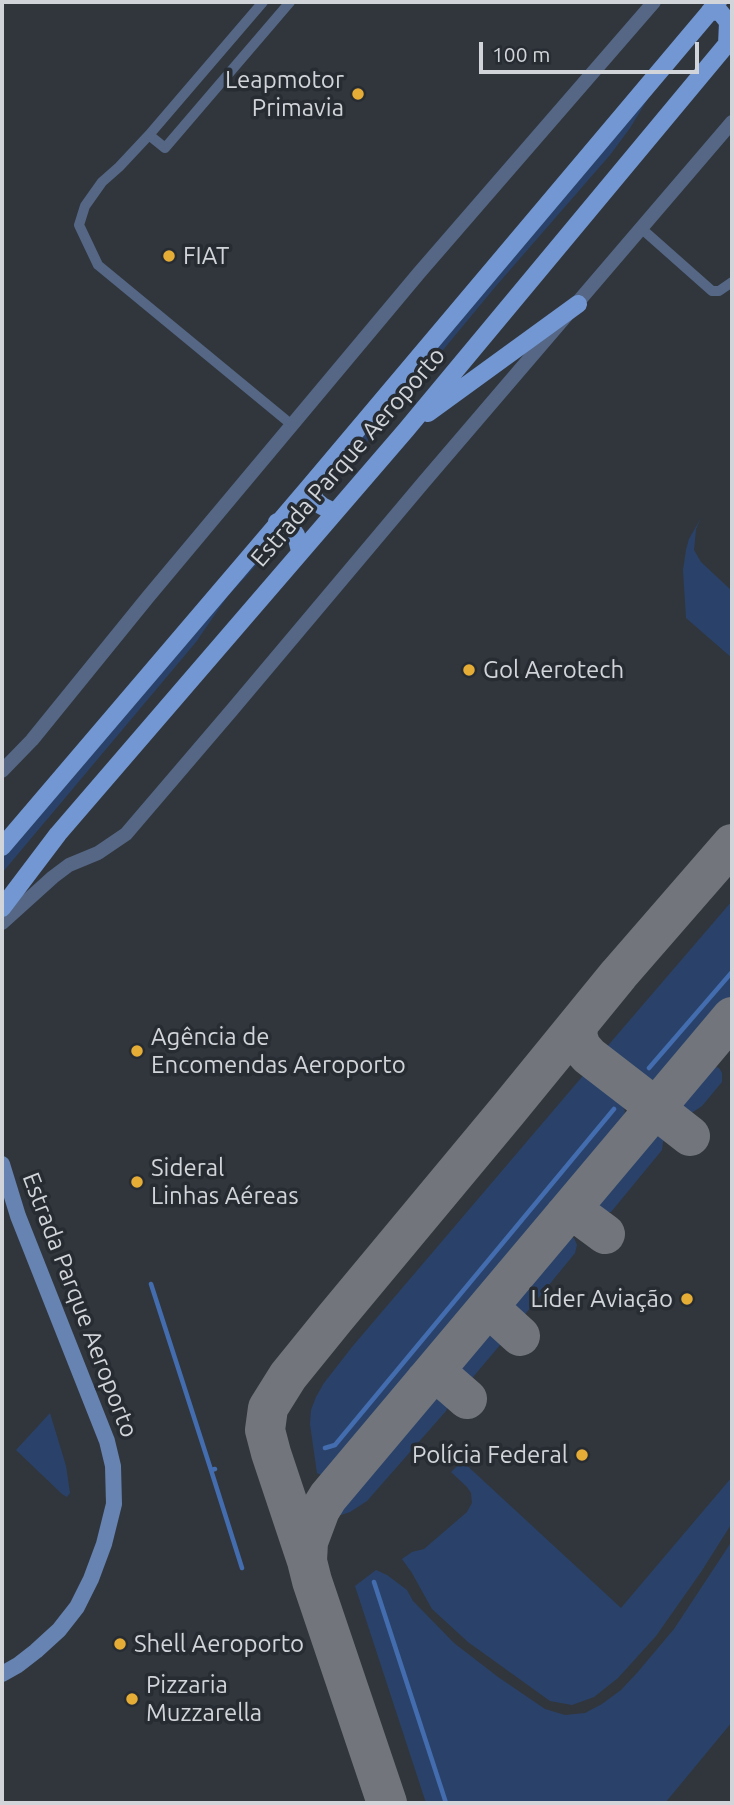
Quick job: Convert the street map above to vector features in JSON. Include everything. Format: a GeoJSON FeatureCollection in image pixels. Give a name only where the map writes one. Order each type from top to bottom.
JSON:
{"type":"FeatureCollection","features":[{"type":"Feature","properties":{"kind":"main road"},"geometry":{"type":"LineString","coordinates":[[714,6],[728,22],[729,41]]}},
{"type":"Feature","properties":{"kind":"main road","name":"Estrada Parque Aeroporto"},"geometry":{"type":"LineString","coordinates":[[2,847],[714,6]]}},
{"type":"Feature","properties":{"kind":"main road","name":"Estrada Parque Aeroporto"},"geometry":{"type":"LineString","coordinates":[[2,908],[58,834],[405,430],[729,41]]}},
{"type":"Feature","properties":{"kind":"main road"},"geometry":{"type":"LineString","coordinates":[[405,430],[578,304]]}},
{"type":"Feature","properties":{"kind":"main road"},"geometry":{"type":"LineString","coordinates":[[309,487],[316,501],[334,512]]}},
{"type":"Feature","properties":{"kind":"main road"},"geometry":{"type":"LineString","coordinates":[[277,522],[291,528],[296,535],[300,551]]}},
{"type":"Feature","properties":{"kind":"main road","name":"Estrada Parque Aeroporto"},"geometry":{"type":"LineString","coordinates":[[2,1164],[18,1216],[107,1441],[113,1466],[114,1492],[114,1504],[104,1544],[92,1579],[77,1607],[59,1630],[10,1665],[2,1674]]}},
{"type":"Feature","properties":{"kind":"main road"},"geometry":{"type":"LineString","coordinates":[[2,1192],[18,1216]]}},
{"type":"Feature","properties":{"kind":"street"},"geometry":{"type":"LineString","coordinates":[[263,2],[149,135],[103,181],[85,206],[79,225],[98,265],[292,425]]}},
{"type":"Feature","properties":{"kind":"street"},"geometry":{"type":"LineString","coordinates":[[149,135],[165,148],[290,2]]}},
{"type":"Feature","properties":{"kind":"street"},"geometry":{"type":"LineString","coordinates":[[2,771],[32,740],[429,261],[653,2]]}},
{"type":"Feature","properties":{"kind":"street"},"geometry":{"type":"LineString","coordinates":[[209,65],[225,80]]}},
{"type":"Feature","properties":{"kind":"street"},"geometry":{"type":"LineString","coordinates":[[2,923],[69,865],[98,853],[126,834],[732,122]]}},
{"type":"Feature","properties":{"kind":"street"},"geometry":{"type":"LineString","coordinates":[[642,229],[712,291],[719,291],[732,282]]}},
{"type":"Feature","properties":{"kind":"shaded area"},"geometry":{"type":"Polygon","coordinates":[[[704,31],[649,97],[610,155],[496,286],[327,490],[326,481],[376,421],[404,380],[704,31]]]}},
{"type":"Feature","properties":{"kind":"shaded area"},"geometry":{"type":"Polygon","coordinates":[[[701,518],[696,529],[694,550],[701,562],[732,591],[732,658],[686,618],[683,570],[686,550],[701,518]]]}},
{"type":"Feature","properties":{"kind":"shaded area"},"geometry":{"type":"Polygon","coordinates":[[[275,533],[280,539],[227,597],[196,642],[2,873],[2,854],[275,533]]]}},
{"type":"Feature","properties":{"kind":"shaded area"},"geometry":{"type":"Polygon","coordinates":[[[732,901],[732,997],[662,1079],[652,1084],[634,1080],[605,1049],[732,901]]]}},
{"type":"Feature","properties":{"kind":"shaded area"},"geometry":{"type":"Polygon","coordinates":[[[705,1067],[719,1068],[722,1073],[722,1082],[702,1106],[687,1114],[670,1109],[705,1067]]]}},
{"type":"Feature","properties":{"kind":"shaded area"},"geometry":{"type":"Polygon","coordinates":[[[587,1071],[620,1101],[625,1111],[622,1122],[327,1472],[321,1475],[317,1473],[310,1424],[311,1410],[324,1383],[587,1071]]]}},
{"type":"Feature","properties":{"kind":"shaded area"},"geometry":{"type":"Polygon","coordinates":[[[657,1126],[664,1134],[662,1150],[611,1212],[602,1212],[595,1203],[596,1196],[657,1126]]]}},
{"type":"Feature","properties":{"kind":"shaded area"},"geometry":{"type":"Polygon","coordinates":[[[574,1238],[577,1245],[575,1253],[522,1318],[511,1316],[507,1310],[507,1301],[512,1293],[558,1240],[574,1238]]]}},
{"type":"Feature","properties":{"kind":"shaded area"},"geometry":{"type":"Polygon","coordinates":[[[487,1332],[496,1333],[501,1338],[500,1345],[468,1383],[458,1378],[457,1360],[477,1336],[487,1332]]]}},
{"type":"Feature","properties":{"kind":"shaded area"},"geometry":{"type":"Polygon","coordinates":[[[432,1391],[440,1393],[448,1400],[446,1411],[367,1501],[350,1512],[341,1515],[335,1513],[331,1508],[425,1394],[432,1391]]]}},
{"type":"Feature","properties":{"kind":"shaded area"},"geometry":{"type":"Polygon","coordinates":[[[50,1413],[66,1466],[70,1493],[67,1497],[16,1450],[50,1413]]]}},
{"type":"Feature","properties":{"kind":"shaded area"},"geometry":{"type":"Polygon","coordinates":[[[462,1461],[621,1608],[732,1477],[732,1523],[656,1636],[618,1678],[594,1697],[572,1705],[550,1701],[468,1642],[432,1609],[402,1559],[412,1552],[424,1549],[467,1512],[472,1503],[471,1493],[451,1472],[462,1461]]]}},
{"type":"Feature","properties":{"kind":"shaded area"},"geometry":{"type":"Polygon","coordinates":[[[732,1541],[732,1722],[665,1803],[426,1803],[355,1586],[376,1570],[387,1575],[407,1590],[413,1601],[454,1643],[498,1677],[545,1709],[565,1715],[585,1713],[621,1690],[637,1673],[674,1629],[732,1541]]]}},
{"type":"Feature","properties":{"kind":"waterway"},"geometry":{"type":"LineString","coordinates":[[649,1068],[732,972]]}},
{"type":"Feature","properties":{"kind":"waterway"},"geometry":{"type":"LineString","coordinates":[[325,1448],[335,1445],[614,1109]]}},
{"type":"Feature","properties":{"kind":"waterway"},"geometry":{"type":"LineString","coordinates":[[151,1284],[211,1470],[215,1469]]}},
{"type":"Feature","properties":{"kind":"waterway"},"geometry":{"type":"LineString","coordinates":[[211,1470],[242,1568]]}},
{"type":"Feature","properties":{"kind":"waterway"},"geometry":{"type":"LineString","coordinates":[[374,1582],[446,1803]]}},
{"type":"Feature","properties":{"kind":"taxiway"},"geometry":{"type":"LineString","coordinates":[[387,1803],[271,1453],[265,1430],[268,1408],[288,1376],[335,1318],[619,974],[732,844]]}},
{"type":"Feature","properties":{"kind":"taxiway"},"geometry":{"type":"LineString","coordinates":[[307,1561],[308,1542],[328,1497],[732,1017]]}},
{"type":"Feature","properties":{"kind":"taxiway"},"geometry":{"type":"LineString","coordinates":[[579,1023],[577,1035],[581,1047],[646,1100]]}},
{"type":"Feature","properties":{"kind":"taxiway"},"geometry":{"type":"LineString","coordinates":[[661,1101],[661,1110],[667,1118],[690,1136]]}},
{"type":"Feature","properties":{"kind":"taxiway"},"geometry":{"type":"LineString","coordinates":[[565,1215],[578,1214],[605,1234]]}},
{"type":"Feature","properties":{"kind":"taxiway"},"geometry":{"type":"LineString","coordinates":[[481,1315],[497,1315],[520,1336]]}},
{"type":"Feature","properties":{"kind":"taxiway"},"geometry":{"type":"LineString","coordinates":[[426,1380],[435,1377],[444,1379],[467,1399]]}},
{"type":"Feature","properties":{"kind":"place","name":"Leapmotor Primavia"},"geometry":{"type":"Point","coordinates":[358,94]}},
{"type":"Feature","properties":{"kind":"place","name":"FIAT"},"geometry":{"type":"Point","coordinates":[169,256]}},
{"type":"Feature","properties":{"kind":"place","name":"Gol Aerotech"},"geometry":{"type":"Point","coordinates":[469,670]}},
{"type":"Feature","properties":{"kind":"place","name":"Agência de Encomendas Aeroporto"},"geometry":{"type":"Point","coordinates":[137,1051]}},
{"type":"Feature","properties":{"kind":"place","name":"Sideral Linhas Aéreas"},"geometry":{"type":"Point","coordinates":[137,1182]}},
{"type":"Feature","properties":{"kind":"place","name":"Líder Aviação"},"geometry":{"type":"Point","coordinates":[687,1299]}},
{"type":"Feature","properties":{"kind":"place","name":"Polícia Federal"},"geometry":{"type":"Point","coordinates":[582,1455]}},
{"type":"Feature","properties":{"kind":"place","name":"Shell Aeroporto"},"geometry":{"type":"Point","coordinates":[120,1644]}},
{"type":"Feature","properties":{"kind":"place","name":"Pizzaria Muzzarella"},"geometry":{"type":"Point","coordinates":[132,1699]}}]}
